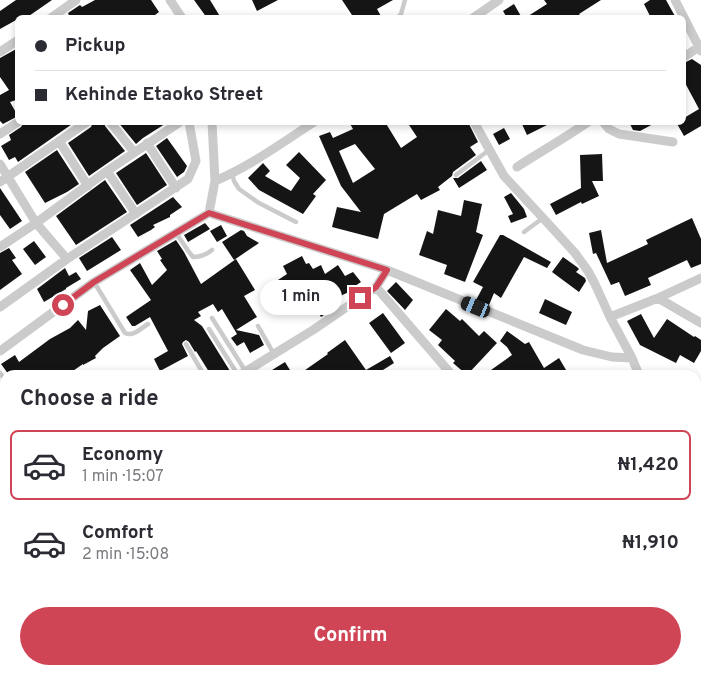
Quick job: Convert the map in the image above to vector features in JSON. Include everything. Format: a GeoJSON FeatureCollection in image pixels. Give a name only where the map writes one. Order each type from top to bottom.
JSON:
{"type":"FeatureCollection","features":[{"type":"Feature","properties":{"kind":"street"},"geometry":{"type":"LineString","coordinates":[[55,15],[76,0]]}},
{"type":"Feature","properties":{"kind":"street"},"geometry":{"type":"LineString","coordinates":[[170,0],[180,15]]}},
{"type":"Feature","properties":{"kind":"street"},"geometry":{"type":"LineString","coordinates":[[477,15],[499,0]]}},
{"type":"Feature","properties":{"kind":"street"},"geometry":{"type":"LineString","coordinates":[[675,0],[683,15]]}},
{"type":"Feature","properties":{"kind":"street"},"geometry":{"type":"LineString","coordinates":[[686,22],[700,49],[686,55]]}},
{"type":"Feature","properties":{"kind":"street"},"geometry":{"type":"LineString","coordinates":[[0,52],[15,42]]}},
{"type":"Feature","properties":{"kind":"street"},"geometry":{"type":"LineString","coordinates":[[0,134],[15,124]]}},
{"type":"Feature","properties":{"kind":"street"},"geometry":{"type":"LineString","coordinates":[[0,182],[83,125]]}},
{"type":"Feature","properties":{"kind":"street"},"geometry":{"type":"LineString","coordinates":[[112,125],[134,152]]}},
{"type":"Feature","properties":{"kind":"street"},"geometry":{"type":"LineString","coordinates":[[0,247],[175,125]]}},
{"type":"Feature","properties":{"kind":"street"},"geometry":{"type":"LineString","coordinates":[[0,308],[67,259],[176,188],[188,178],[196,161],[190,125]]}},
{"type":"Feature","properties":{"kind":"street"},"geometry":{"type":"LineString","coordinates":[[0,350],[94,282],[209,213],[215,181],[212,125]]}},
{"type":"Feature","properties":{"kind":"street"},"geometry":{"type":"LineString","coordinates":[[215,181],[232,174],[309,125]]}},
{"type":"Feature","properties":{"kind":"street"},"geometry":{"type":"LineString","coordinates":[[476,125],[504,176],[575,254],[588,271],[637,370]]}},
{"type":"Feature","properties":{"kind":"street"},"geometry":{"type":"LineString","coordinates":[[517,167],[584,125]]}},
{"type":"Feature","properties":{"kind":"street"},"geometry":{"type":"LineString","coordinates":[[606,125],[619,134],[673,142]]}},
{"type":"Feature","properties":{"kind":"street"},"geometry":{"type":"LineString","coordinates":[[59,141],[88,186]]}},
{"type":"Feature","properties":{"kind":"street"},"geometry":{"type":"LineString","coordinates":[[147,144],[176,188]]}},
{"type":"Feature","properties":{"kind":"street"},"geometry":{"type":"LineString","coordinates":[[0,164],[36,223],[67,259]]}},
{"type":"Feature","properties":{"kind":"street"},"geometry":{"type":"LineString","coordinates":[[107,171],[136,214]]}},
{"type":"Feature","properties":{"kind":"street"},"geometry":{"type":"LineString","coordinates":[[209,213],[387,270],[584,350],[612,358],[632,358]]}},
{"type":"Feature","properties":{"kind":"street"},"geometry":{"type":"LineString","coordinates":[[250,370],[376,287],[387,270]]}},
{"type":"Feature","properties":{"kind":"street"},"geometry":{"type":"LineString","coordinates":[[610,317],[701,278]]}},
{"type":"Feature","properties":{"kind":"street"},"geometry":{"type":"LineString","coordinates":[[376,287],[448,370]]}},
{"type":"Feature","properties":{"kind":"street"},"geometry":{"type":"LineString","coordinates":[[658,298],[701,323]]}},
{"type":"Feature","properties":{"kind":"lane"},"geometry":{"type":"LineString","coordinates":[[400,15],[405,0]]}},
{"type":"Feature","properties":{"kind":"lane"},"geometry":{"type":"LineString","coordinates":[[456,175],[489,150]]}},
{"type":"Feature","properties":{"kind":"lane"},"geometry":{"type":"LineString","coordinates":[[232,174],[239,189],[296,222]]}},
{"type":"Feature","properties":{"kind":"lane"},"geometry":{"type":"LineString","coordinates":[[524,232],[543,218]]}},
{"type":"Feature","properties":{"kind":"lane"},"geometry":{"type":"LineString","coordinates":[[176,233],[193,257],[206,255],[212,250]]}},
{"type":"Feature","properties":{"kind":"lane"},"geometry":{"type":"LineString","coordinates":[[94,282],[128,335],[132,335],[148,324]]}},
{"type":"Feature","properties":{"kind":"lane"},"geometry":{"type":"LineString","coordinates":[[212,318],[243,370]]}},
{"type":"Feature","properties":{"kind":"lane"},"geometry":{"type":"LineString","coordinates":[[258,326],[274,354]]}},
{"type":"Feature","properties":{"kind":"lane"},"geometry":{"type":"LineString","coordinates":[[209,330],[242,370]]}},
{"type":"Feature","properties":{"kind":"lane"},"geometry":{"type":"LineString","coordinates":[[186,344],[201,370]]}},
{"type":"Feature","properties":{"kind":"building"},"geometry":{"type":"Polygon","coordinates":[[[16,0],[52,0],[30,15],[15,15],[15,21],[0,29],[0,11],[16,0]]]}},
{"type":"Feature","properties":{"kind":"building"},"geometry":{"type":"Polygon","coordinates":[[[95,0],[151,0],[159,12],[155,15],[69,15],[68,13],[80,5],[82,7],[95,0]]]}},
{"type":"Feature","properties":{"kind":"building"},"geometry":{"type":"Polygon","coordinates":[[[194,0],[210,0],[219,15],[205,15],[194,0]]]}},
{"type":"Feature","properties":{"kind":"building"},"geometry":{"type":"Polygon","coordinates":[[[252,0],[278,0],[257,11],[252,0]]]}},
{"type":"Feature","properties":{"kind":"building"},"geometry":{"type":"Polygon","coordinates":[[[342,0],[393,0],[377,9],[380,15],[352,15],[342,0]]]}},
{"type":"Feature","properties":{"kind":"building"},"geometry":{"type":"Polygon","coordinates":[[[544,0],[601,0],[580,15],[530,15],[547,4],[544,0]]]}},
{"type":"Feature","properties":{"kind":"building"},"geometry":{"type":"Polygon","coordinates":[[[650,0],[666,0],[674,15],[650,15],[644,4],[650,0]]]}},
{"type":"Feature","properties":{"kind":"building"},"geometry":{"type":"Polygon","coordinates":[[[514,4],[520,15],[505,15],[503,11],[514,4]]]}},
{"type":"Feature","properties":{"kind":"building"},"geometry":{"type":"Polygon","coordinates":[[[15,50],[15,100],[10,102],[15,111],[15,118],[3,124],[0,121],[0,95],[9,90],[0,77],[0,58],[15,50]]]}},
{"type":"Feature","properties":{"kind":"building"},"geometry":{"type":"Polygon","coordinates":[[[692,59],[701,65],[701,126],[684,136],[678,125],[686,125],[686,117],[699,109],[686,85],[686,62],[692,59]]]}},
{"type":"Feature","properties":{"kind":"building"},"geometry":{"type":"Polygon","coordinates":[[[22,125],[71,125],[18,162],[15,157],[9,160],[1,146],[11,140],[9,135],[22,125]]]}},
{"type":"Feature","properties":{"kind":"building"},"geometry":{"type":"Polygon","coordinates":[[[92,125],[105,125],[125,151],[89,176],[68,143],[92,125]]]}},
{"type":"Feature","properties":{"kind":"building"},"geometry":{"type":"Polygon","coordinates":[[[120,125],[163,125],[143,138],[136,144],[120,125]]]}},
{"type":"Feature","properties":{"kind":"building"},"geometry":{"type":"Polygon","coordinates":[[[351,125],[387,125],[401,148],[417,137],[409,125],[470,125],[478,142],[470,147],[476,155],[453,172],[452,176],[438,187],[440,190],[421,200],[417,194],[384,214],[378,239],[332,227],[337,207],[361,212],[341,186],[319,136],[330,132],[333,138],[353,129],[351,125]],[[355,144],[339,151],[353,183],[375,169],[355,144]]]}},
{"type":"Feature","properties":{"kind":"building"},"geometry":{"type":"Polygon","coordinates":[[[522,125],[547,125],[527,135],[522,125]]]}},
{"type":"Feature","properties":{"kind":"building"},"geometry":{"type":"Polygon","coordinates":[[[630,125],[651,125],[640,131],[633,130],[630,125]]]}},
{"type":"Feature","properties":{"kind":"building"},"geometry":{"type":"Polygon","coordinates":[[[504,128],[510,139],[499,145],[493,134],[504,128]]]}},
{"type":"Feature","properties":{"kind":"building"},"geometry":{"type":"Polygon","coordinates":[[[167,138],[187,166],[184,172],[177,177],[156,146],[167,138]]]}},
{"type":"Feature","properties":{"kind":"building"},"geometry":{"type":"Polygon","coordinates":[[[57,150],[79,184],[45,203],[25,172],[57,150]]]}},
{"type":"Feature","properties":{"kind":"building"},"geometry":{"type":"Polygon","coordinates":[[[299,152],[326,180],[313,194],[316,196],[303,214],[259,190],[248,178],[263,163],[270,171],[265,176],[291,191],[300,178],[286,165],[299,152]]]}},
{"type":"Feature","properties":{"kind":"building"},"geometry":{"type":"Polygon","coordinates":[[[146,153],[167,185],[137,205],[116,173],[146,153]]]}},
{"type":"Feature","properties":{"kind":"building"},"geometry":{"type":"Polygon","coordinates":[[[602,154],[603,181],[592,181],[599,196],[582,204],[581,202],[556,215],[550,204],[581,188],[580,155],[602,154]]]}},
{"type":"Feature","properties":{"kind":"building"},"geometry":{"type":"Polygon","coordinates":[[[481,161],[487,170],[459,188],[453,178],[458,178],[481,161]]]}},
{"type":"Feature","properties":{"kind":"building"},"geometry":{"type":"Polygon","coordinates":[[[105,180],[127,212],[76,245],[56,216],[105,180]]]}},
{"type":"Feature","properties":{"kind":"building"},"geometry":{"type":"Polygon","coordinates":[[[0,188],[22,221],[10,229],[0,215],[0,188]]]}},
{"type":"Feature","properties":{"kind":"building"},"geometry":{"type":"Polygon","coordinates":[[[511,193],[524,209],[527,217],[511,223],[508,216],[513,214],[504,197],[511,193]]]}},
{"type":"Feature","properties":{"kind":"building"},"geometry":{"type":"Polygon","coordinates":[[[173,197],[182,207],[170,215],[170,217],[153,225],[155,227],[151,230],[138,237],[130,225],[173,197]]]}},
{"type":"Feature","properties":{"kind":"building"},"geometry":{"type":"Polygon","coordinates":[[[464,200],[482,204],[476,232],[483,235],[465,282],[444,274],[447,265],[419,255],[427,231],[433,234],[438,210],[461,216],[464,200]]]}},
{"type":"Feature","properties":{"kind":"building"},"geometry":{"type":"Polygon","coordinates":[[[692,218],[701,239],[701,264],[691,268],[687,260],[648,278],[651,285],[625,296],[619,282],[611,285],[596,253],[593,254],[589,233],[601,230],[607,263],[648,244],[646,240],[692,218]]]}},
{"type":"Feature","properties":{"kind":"building"},"geometry":{"type":"Polygon","coordinates":[[[205,223],[210,229],[188,242],[184,235],[205,223]]]}},
{"type":"Feature","properties":{"kind":"building"},"geometry":{"type":"Polygon","coordinates":[[[221,225],[227,236],[217,242],[210,231],[221,225]]]}},
{"type":"Feature","properties":{"kind":"building"},"geometry":{"type":"Polygon","coordinates":[[[241,230],[259,243],[234,260],[222,242],[241,230]]]}},
{"type":"Feature","properties":{"kind":"building"},"geometry":{"type":"Polygon","coordinates":[[[500,235],[551,262],[547,268],[524,257],[501,298],[494,293],[489,305],[476,300],[483,287],[473,282],[500,235]]]}},
{"type":"Feature","properties":{"kind":"building"},"geometry":{"type":"Polygon","coordinates":[[[112,237],[121,250],[87,271],[79,258],[112,237]]]}},
{"type":"Feature","properties":{"kind":"building"},"geometry":{"type":"Polygon","coordinates":[[[176,240],[201,284],[236,259],[255,290],[244,296],[257,317],[236,330],[259,335],[264,345],[250,353],[244,342],[237,346],[231,338],[237,334],[222,309],[218,312],[213,304],[198,312],[201,316],[194,320],[202,326],[229,370],[208,370],[196,351],[186,340],[182,344],[188,356],[160,370],[154,359],[168,351],[150,317],[132,326],[126,317],[151,300],[130,270],[140,263],[152,285],[167,270],[160,260],[162,259],[157,251],[176,240]]]}},
{"type":"Feature","properties":{"kind":"building"},"geometry":{"type":"Polygon","coordinates":[[[34,241],[46,257],[35,265],[23,249],[34,241]]]}},
{"type":"Feature","properties":{"kind":"building"},"geometry":{"type":"Polygon","coordinates":[[[9,248],[16,258],[12,260],[22,274],[0,290],[0,253],[9,248]]]}},
{"type":"Feature","properties":{"kind":"building"},"geometry":{"type":"Polygon","coordinates":[[[302,256],[306,264],[309,263],[313,269],[321,265],[325,274],[338,265],[345,276],[353,272],[361,282],[352,288],[353,290],[332,300],[336,307],[321,317],[304,288],[286,299],[275,282],[287,274],[283,266],[302,256]]]}},
{"type":"Feature","properties":{"kind":"building"},"geometry":{"type":"Polygon","coordinates":[[[563,257],[577,267],[579,269],[576,272],[585,278],[586,281],[579,292],[552,272],[563,257]]]}},
{"type":"Feature","properties":{"kind":"building"},"geometry":{"type":"Polygon","coordinates":[[[65,268],[69,276],[76,272],[81,279],[44,302],[37,289],[65,268]]]}},
{"type":"Feature","properties":{"kind":"building"},"geometry":{"type":"Polygon","coordinates":[[[396,282],[413,300],[405,310],[387,291],[396,282]]]}},
{"type":"Feature","properties":{"kind":"building"},"geometry":{"type":"Polygon","coordinates":[[[545,299],[572,312],[566,325],[539,313],[545,299]]]}},
{"type":"Feature","properties":{"kind":"building"},"geometry":{"type":"Polygon","coordinates":[[[100,305],[120,336],[103,348],[95,356],[96,358],[74,370],[5,370],[1,364],[15,355],[19,362],[50,339],[70,328],[78,320],[86,330],[88,311],[100,305]]]}},
{"type":"Feature","properties":{"kind":"building"},"geometry":{"type":"Polygon","coordinates":[[[446,309],[460,321],[462,319],[479,336],[484,331],[497,343],[472,370],[461,370],[453,363],[455,361],[438,345],[442,340],[429,330],[446,309]]]}},
{"type":"Feature","properties":{"kind":"building"},"geometry":{"type":"Polygon","coordinates":[[[383,313],[405,343],[391,353],[369,323],[383,313]]]}},
{"type":"Feature","properties":{"kind":"building"},"geometry":{"type":"Polygon","coordinates":[[[641,314],[654,338],[667,319],[701,340],[701,351],[694,363],[680,355],[676,363],[640,345],[627,321],[641,314]]]}},
{"type":"Feature","properties":{"kind":"building"},"geometry":{"type":"Polygon","coordinates":[[[507,331],[525,344],[529,342],[544,368],[559,358],[566,370],[491,370],[512,355],[500,341],[507,331]]]}},
{"type":"Feature","properties":{"kind":"building"},"geometry":{"type":"Polygon","coordinates":[[[345,340],[366,370],[305,370],[345,340]]]}},
{"type":"Feature","properties":{"kind":"building"},"geometry":{"type":"Polygon","coordinates":[[[390,356],[394,363],[383,370],[366,370],[390,356]]]}},
{"type":"Feature","properties":{"kind":"building"},"geometry":{"type":"Polygon","coordinates":[[[285,362],[290,370],[272,370],[285,362]]]}},
{"type":"Feature","properties":{"kind":"route"},"geometry":{"type":"LineString","coordinates":[[63,305],[94,282],[209,213],[387,270],[376,287],[360,298]]}}]}
